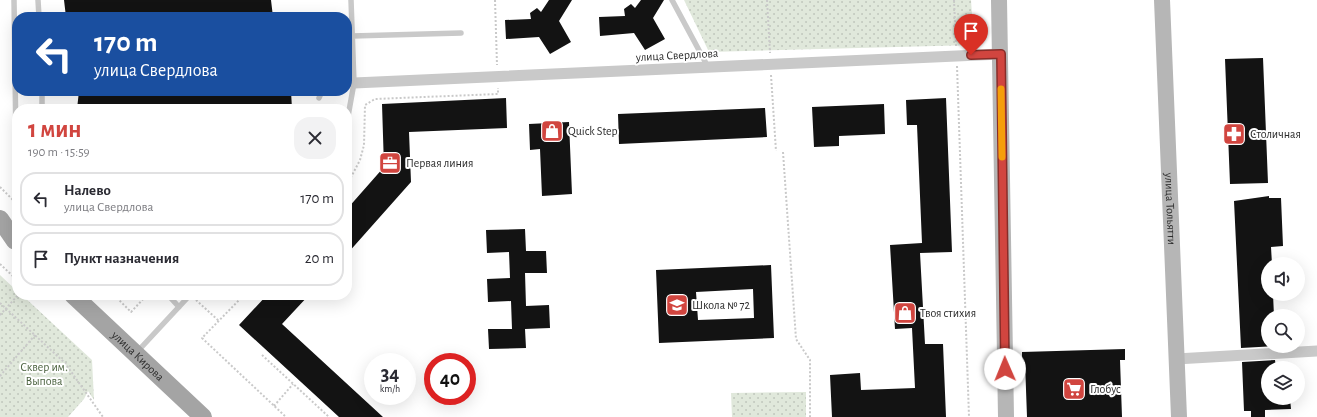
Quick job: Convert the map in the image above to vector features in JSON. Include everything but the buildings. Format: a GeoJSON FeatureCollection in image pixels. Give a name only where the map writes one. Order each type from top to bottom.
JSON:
{"type":"FeatureCollection","features":[{"type":"Feature","properties":{"kind":"main road"},"geometry":{"type":"LineString","coordinates":[[0,219],[11,239]]}},
{"type":"Feature","properties":{"kind":"main road"},"geometry":{"type":"LineString","coordinates":[[0,227],[11,239]]}},
{"type":"Feature","properties":{"kind":"main road","name":"улица Кирова"},"geometry":{"type":"LineString","coordinates":[[78,300],[203,417]]}},
{"type":"Feature","properties":{"kind":"street"},"geometry":{"type":"LineString","coordinates":[[999,0],[1006,417]]}},
{"type":"Feature","properties":{"kind":"street","name":"улица Тольятти"},"geometry":{"type":"LineString","coordinates":[[1162,0],[1179,417]]}},
{"type":"Feature","properties":{"kind":"street","name":"улица Свердлова"},"geometry":{"type":"LineString","coordinates":[[352,83],[1001,54]]}},
{"type":"Feature","properties":{"kind":"street"},"geometry":{"type":"LineString","coordinates":[[1176,359],[1317,351]]}},
{"type":"Feature","properties":{"kind":"lane"},"geometry":{"type":"LineString","coordinates":[[14,0],[14,12]]}},
{"type":"Feature","properties":{"kind":"lane"},"geometry":{"type":"LineString","coordinates":[[38,0],[39,12]]}},
{"type":"Feature","properties":{"kind":"lane"},"geometry":{"type":"LineString","coordinates":[[351,0],[351,12]]}},
{"type":"Feature","properties":{"kind":"lane"},"geometry":{"type":"LineString","coordinates":[[672,0],[708,66]]}},
{"type":"Feature","properties":{"kind":"lane"},"geometry":{"type":"LineString","coordinates":[[352,36],[461,32]]}},
{"type":"Feature","properties":{"kind":"lane"},"geometry":{"type":"LineString","coordinates":[[173,300],[179,307]]}},
{"type":"Feature","properties":{"kind":"lane"},"geometry":{"type":"LineString","coordinates":[[136,354],[186,300]]}},
{"type":"Feature","properties":{"kind":"path"},"geometry":{"type":"LineString","coordinates":[[352,175],[360,160],[364,145],[365,105],[375,99],[498,94],[495,0]]}},
{"type":"Feature","properties":{"kind":"path"},"geometry":{"type":"LineString","coordinates":[[954,0],[969,417]]}},
{"type":"Feature","properties":{"kind":"path"},"geometry":{"type":"LineString","coordinates":[[783,152],[796,339],[810,360],[810,417]]}},
{"type":"Feature","properties":{"kind":"path"},"geometry":{"type":"LineString","coordinates":[[0,188],[12,199]]}},
{"type":"Feature","properties":{"kind":"path"},"geometry":{"type":"LineString","coordinates":[[0,264],[12,275]]}},
{"type":"Feature","properties":{"kind":"path"},"geometry":{"type":"LineString","coordinates":[[0,315],[13,300]]}},
{"type":"Feature","properties":{"kind":"path"},"geometry":{"type":"LineString","coordinates":[[119,300],[131,312],[142,300]]}},
{"type":"Feature","properties":{"kind":"path"},"geometry":{"type":"LineString","coordinates":[[196,300],[219,321]]}},
{"type":"Feature","properties":{"kind":"path"},"geometry":{"type":"LineString","coordinates":[[239,300],[202,338],[286,417]]}},
{"type":"Feature","properties":{"kind":"path"},"geometry":{"type":"LineString","coordinates":[[0,303],[65,363],[103,417]]}},
{"type":"Feature","properties":{"kind":"path"},"geometry":{"type":"LineString","coordinates":[[0,376],[35,335]]}},
{"type":"Feature","properties":{"kind":"path"},"geometry":{"type":"LineString","coordinates":[[262,355],[329,417]]}},
{"type":"Feature","properties":{"kind":"path"},"geometry":{"type":"LineString","coordinates":[[274,406],[293,384]]}},
{"type":"Feature","properties":{"kind":"green space"},"geometry":{"type":"Polygon","coordinates":[[[684,0],[971,0],[974,45],[709,52],[684,0]]]}},
{"type":"Feature","properties":{"kind":"green space","name":"Сквер им. Выпова"},"geometry":{"type":"Polygon","coordinates":[[[0,275],[12,286],[12,300],[27,300],[92,360],[94,400],[88,391],[84,399],[68,417],[0,417],[0,275]]]}},
{"type":"Feature","properties":{"kind":"green space"},"geometry":{"type":"Polygon","coordinates":[[[806,392],[806,417],[732,417],[731,393],[806,392]]]}},
{"type":"Feature","properties":{"kind":"slow traffic"},"geometry":{"type":"LineString","coordinates":[[1001,89],[1002,157]]}},
{"type":"Feature","properties":{"kind":"place","name":"Quick Step"},"geometry":{"type":"Point","coordinates":[552,131]}},
{"type":"Feature","properties":{"kind":"place","name":"Столичная"},"geometry":{"type":"Point","coordinates":[1234,134]}},
{"type":"Feature","properties":{"kind":"place","name":"Первая линия"},"geometry":{"type":"Point","coordinates":[390,163]}},
{"type":"Feature","properties":{"kind":"place","name":"Школа № 72"},"geometry":{"type":"Point","coordinates":[677,305]}},
{"type":"Feature","properties":{"kind":"place","name":"Твоя стихия"},"geometry":{"type":"Point","coordinates":[905,313]}},
{"type":"Feature","properties":{"kind":"place","name":"Глобус"},"geometry":{"type":"Point","coordinates":[1074,389]}},
{"type":"Feature","properties":{"kind":"route"},"geometry":{"type":"LineString","coordinates":[[971,55],[1001,54],[1005,369]]}}]}
